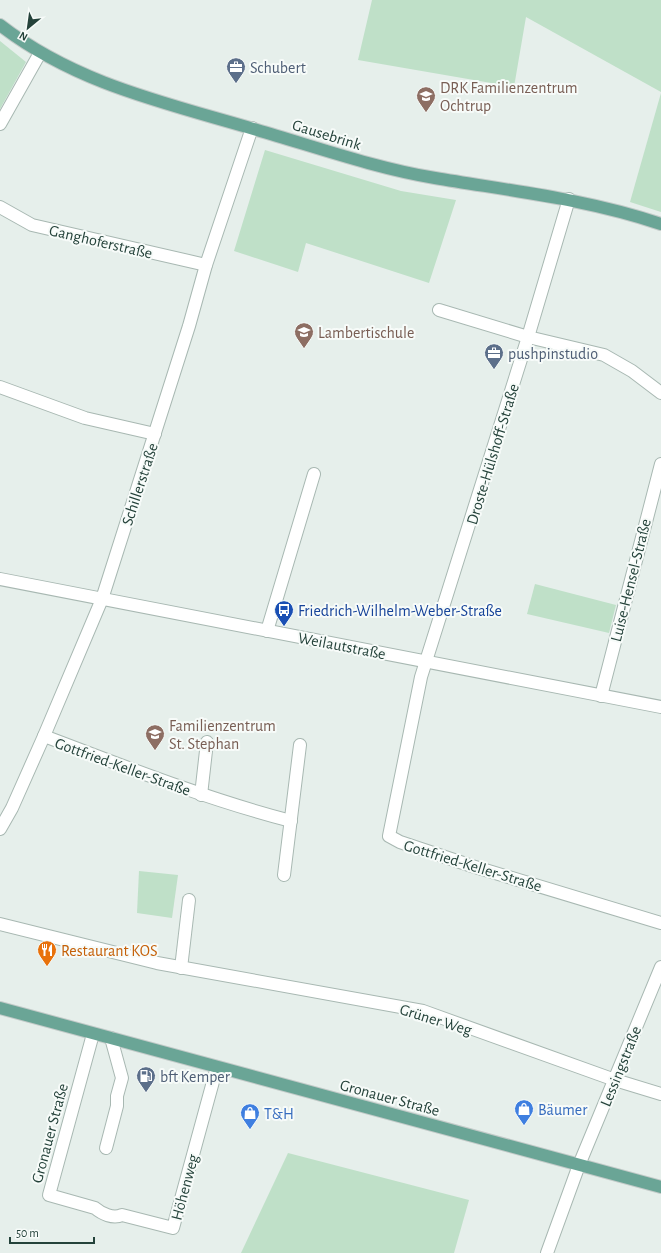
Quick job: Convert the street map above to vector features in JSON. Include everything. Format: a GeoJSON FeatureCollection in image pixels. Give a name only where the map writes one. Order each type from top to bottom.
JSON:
{"type":"FeatureCollection","features":[{"type":"Feature","properties":{"kind":"main road","name":"Gausebrink"},"geometry":{"type":"LineString","coordinates":[[0,25],[40,53],[106,84],[252,128],[398,171],[569,199],[661,224]]}},
{"type":"Feature","properties":{"kind":"main road","name":"Gronauer Straße"},"geometry":{"type":"LineString","coordinates":[[0,1008],[661,1187]]}},
{"type":"Feature","properties":{"kind":"street"},"geometry":{"type":"LineString","coordinates":[[0,124],[40,53]]}},
{"type":"Feature","properties":{"kind":"street","name":"Schillerstraße"},"geometry":{"type":"LineString","coordinates":[[0,829],[12,808],[44,736],[102,599],[155,434],[206,265],[252,128]]}},
{"type":"Feature","properties":{"kind":"street","name":"Droste-Hülshoff-Straße"},"geometry":{"type":"LineString","coordinates":[[426,662],[528,337],[569,199]]}},
{"type":"Feature","properties":{"kind":"street","name":"Ganghoferstraße"},"geometry":{"type":"LineString","coordinates":[[0,207],[32,225],[206,265]]}},
{"type":"Feature","properties":{"kind":"street"},"geometry":{"type":"LineString","coordinates":[[438,310],[528,337],[604,355],[632,371],[661,393]]}},
{"type":"Feature","properties":{"kind":"street"},"geometry":{"type":"LineString","coordinates":[[0,387],[85,418],[155,434]]}},
{"type":"Feature","properties":{"kind":"street","name":"Luise-Hensel-Straße"},"geometry":{"type":"LineString","coordinates":[[601,696],[661,464]]}},
{"type":"Feature","properties":{"kind":"street"},"geometry":{"type":"LineString","coordinates":[[267,631],[314,474]]}},
{"type":"Feature","properties":{"kind":"street","name":"Weilautstraße"},"geometry":{"type":"LineString","coordinates":[[0,579],[661,707]]}},
{"type":"Feature","properties":{"kind":"street","name":"Gottfried-Keller-Straße"},"geometry":{"type":"LineString","coordinates":[[426,662],[421,677],[389,836],[400,842],[472,866],[661,923]]}},
{"type":"Feature","properties":{"kind":"street","name":"Gottfried-Keller-Straße"},"geometry":{"type":"LineString","coordinates":[[44,736],[202,795],[290,821]]}},
{"type":"Feature","properties":{"kind":"street","name":"Gottfried-Keller-Straße"},"geometry":{"type":"LineString","coordinates":[[202,795],[207,742]]}},
{"type":"Feature","properties":{"kind":"street"},"geometry":{"type":"LineString","coordinates":[[284,875],[300,745]]}},
{"type":"Feature","properties":{"kind":"street"},"geometry":{"type":"LineString","coordinates":[[181,968],[189,900]]}},
{"type":"Feature","properties":{"kind":"street","name":"Grüner Weg"},"geometry":{"type":"LineString","coordinates":[[0,924],[181,968],[423,1011],[614,1080],[661,1094]]}},
{"type":"Feature","properties":{"kind":"street","name":"Lessingstraße"},"geometry":{"type":"LineString","coordinates":[[547,1253],[579,1165],[661,967]]}},
{"type":"Feature","properties":{"kind":"street","name":"Gronauer Straße"},"geometry":{"type":"LineString","coordinates":[[49,1195],[93,1034]]}},
{"type":"Feature","properties":{"kind":"street"},"geometry":{"type":"LineString","coordinates":[[106,1148],[118,1106],[117,1096],[122,1078],[111,1038]]}},
{"type":"Feature","properties":{"kind":"street","name":"Höhenweg"},"geometry":{"type":"LineString","coordinates":[[49,1195],[95,1208],[100,1213],[117,1217],[122,1215],[173,1228],[217,1067]]}},
{"type":"Feature","properties":{"kind":"green space"},"geometry":{"type":"Polygon","coordinates":[[[372,0],[661,0],[661,92],[526,17],[514,87],[358,60],[372,0]]]}},
{"type":"Feature","properties":{"kind":"green space"},"geometry":{"type":"Polygon","coordinates":[[[0,41],[26,62],[0,109],[0,41]]]}},
{"type":"Feature","properties":{"kind":"green space"},"geometry":{"type":"Polygon","coordinates":[[[661,93],[661,212],[630,202],[661,93]]]}},
{"type":"Feature","properties":{"kind":"green space"},"geometry":{"type":"Polygon","coordinates":[[[265,150],[401,191],[456,200],[429,283],[306,243],[298,272],[234,251],[265,150]]]}},
{"type":"Feature","properties":{"kind":"green space"},"geometry":{"type":"Polygon","coordinates":[[[535,584],[616,605],[609,633],[527,614],[535,584]]]}},
{"type":"Feature","properties":{"kind":"green space"},"geometry":{"type":"Polygon","coordinates":[[[139,871],[178,875],[172,918],[137,913],[139,871]]]}},
{"type":"Feature","properties":{"kind":"green space"},"geometry":{"type":"Polygon","coordinates":[[[288,1153],[469,1200],[454,1253],[241,1253],[288,1153]]]}},
{"type":"Feature","properties":{"kind":"place","name":"Schubert"},"geometry":{"type":"Point","coordinates":[236,84]}},
{"type":"Feature","properties":{"kind":"place","name":"DRK Familienzentrum Ochtrup"},"geometry":{"type":"Point","coordinates":[426,113]}},
{"type":"Feature","properties":{"kind":"place","name":"Lambertischule"},"geometry":{"type":"Point","coordinates":[304,349]}},
{"type":"Feature","properties":{"kind":"place","name":"pushpinstudio"},"geometry":{"type":"Point","coordinates":[494,370]}},
{"type":"Feature","properties":{"kind":"place","name":"Friedrich-Wilhelm-Weber-Straße"},"geometry":{"type":"Point","coordinates":[284,627]}},
{"type":"Feature","properties":{"kind":"place","name":"Familienzentrum St. Stephan"},"geometry":{"type":"Point","coordinates":[155,751]}},
{"type":"Feature","properties":{"kind":"place","name":"Restaurant KOS"},"geometry":{"type":"Point","coordinates":[47,967]}},
{"type":"Feature","properties":{"kind":"place","name":"bft Kemper"},"geometry":{"type":"Point","coordinates":[146,1093]}},
{"type":"Feature","properties":{"kind":"place","name":"Bäumer"},"geometry":{"type":"Point","coordinates":[524,1126]}},
{"type":"Feature","properties":{"kind":"place","name":"T&H"},"geometry":{"type":"Point","coordinates":[250,1130]}}]}
